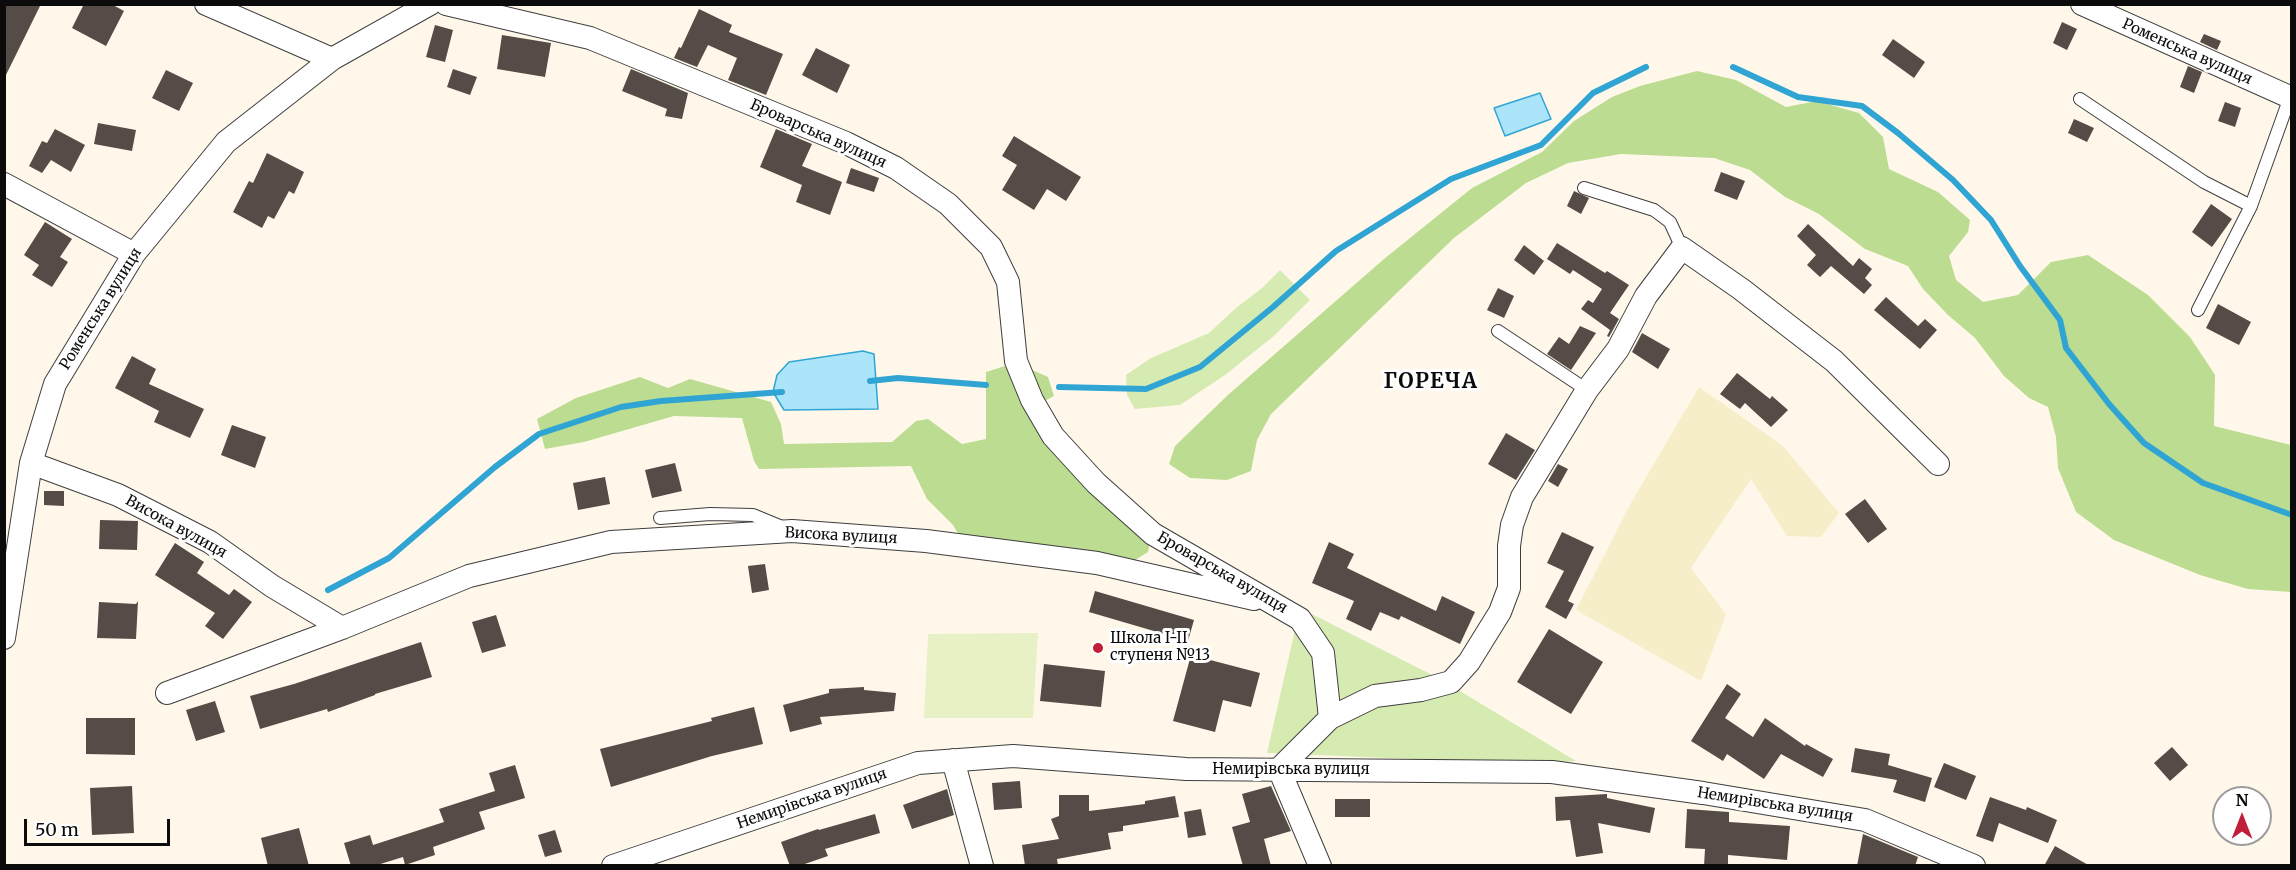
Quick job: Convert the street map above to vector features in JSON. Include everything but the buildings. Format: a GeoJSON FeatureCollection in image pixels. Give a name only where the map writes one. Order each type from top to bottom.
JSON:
{"type":"FeatureCollection","features":[{"type":"Feature","properties":{"kind":"street"},"geometry":{"type":"LineString","coordinates":[[206,4],[332,59]]}},
{"type":"Feature","properties":{"kind":"street","name":"Роменська вулиця"},"geometry":{"type":"LineString","coordinates":[[4,638],[31,463],[55,384],[134,254],[226,142],[332,59],[430,4]]}},
{"type":"Feature","properties":{"kind":"street","name":"Броварська вулиця"},"geometry":{"type":"LineString","coordinates":[[446,4],[590,38],[846,143],[896,168],[948,204],[991,247],[1008,282],[1016,361],[1032,400],[1053,436],[1096,483],[1153,534],[1300,619],[1323,653],[1330,718]]}},
{"type":"Feature","properties":{"kind":"street","name":"Роменська вулиця"},"geometry":{"type":"LineString","coordinates":[[2082,4],[2291,98]]}},
{"type":"Feature","properties":{"kind":"street"},"geometry":{"type":"LineString","coordinates":[[4,184],[134,254]]}},
{"type":"Feature","properties":{"kind":"street"},"geometry":{"type":"LineString","coordinates":[[1320,866],[1280,769],[1330,718],[1375,696],[1421,690],[1451,682],[1469,662],[1500,612],[1509,588],[1509,546],[1512,525],[1522,497],[1587,390],[1618,349],[1646,296],[1682,248],[1834,361],[1938,464]]}},
{"type":"Feature","properties":{"kind":"street","name":"Висока вулиця"},"geometry":{"type":"LineString","coordinates":[[31,463],[118,495],[210,542],[272,586],[342,627]]}},
{"type":"Feature","properties":{"kind":"street","name":"Висока вулиця"},"geometry":{"type":"LineString","coordinates":[[167,693],[469,576],[611,542],[792,531],[926,541],[1097,563],[1276,604]]}},
{"type":"Feature","properties":{"kind":"street","name":"Немирівська вулиця"},"geometry":{"type":"LineString","coordinates":[[613,866],[918,763],[1013,756],[1186,769],[1552,772],[1865,819],[1974,866]]}},
{"type":"Feature","properties":{"kind":"street"},"geometry":{"type":"LineString","coordinates":[[953,760],[982,866]]}},
{"type":"Feature","properties":{"kind":"lane"},"geometry":{"type":"LineString","coordinates":[[2198,310],[2250,206],[2291,98]]}},
{"type":"Feature","properties":{"kind":"lane"},"geometry":{"type":"LineString","coordinates":[[2080,99],[2204,182],[2250,206]]}},
{"type":"Feature","properties":{"kind":"lane"},"geometry":{"type":"LineString","coordinates":[[1584,188],[1654,210],[1670,222],[1682,248]]}},
{"type":"Feature","properties":{"kind":"lane"},"geometry":{"type":"LineString","coordinates":[[1498,331],[1587,390]]}},
{"type":"Feature","properties":{"kind":"lane"},"geometry":{"type":"LineString","coordinates":[[660,518],[710,514],[753,514],[792,531]]}},
{"type":"Feature","properties":{"kind":"shaded area"},"geometry":{"type":"Polygon","coordinates":[[[1699,387],[1782,445],[1839,513],[1821,537],[1787,536],[1751,479],[1691,568],[1726,614],[1701,681],[1576,610],[1631,503],[1699,387]]]}},
{"type":"Feature","properties":{"kind":"green space"},"geometry":{"type":"Polygon","coordinates":[[[1697,71],[1736,80],[1786,107],[1817,101],[1859,113],[1883,137],[1889,169],[1938,192],[1970,220],[1968,232],[1949,256],[1956,280],[1983,302],[2018,295],[2051,262],[2088,255],[2148,295],[2190,337],[2215,375],[2214,426],[2291,445],[2291,592],[2248,589],[2200,575],[2114,540],[2076,512],[2058,468],[2056,437],[2048,407],[2029,398],[2004,376],[1975,338],[1923,289],[1908,266],[1865,249],[1819,214],[1785,197],[1750,170],[1714,158],[1621,154],[1568,163],[1526,183],[1454,238],[1271,414],[1257,440],[1251,471],[1227,480],[1190,478],[1169,464],[1175,446],[1229,394],[1384,259],[1472,188],[1542,152],[1574,121],[1612,97],[1640,86],[1697,71]]]}},
{"type":"Feature","properties":{"kind":"green space"},"geometry":{"type":"Polygon","coordinates":[[[1280,270],[1310,300],[1275,335],[1225,375],[1180,405],[1135,409],[1127,395],[1126,375],[1151,358],[1209,333],[1280,270]]]}},
{"type":"Feature","properties":{"kind":"green space"},"geometry":{"type":"Polygon","coordinates":[[[1005,366],[1030,369],[1048,377],[1054,396],[1027,410],[1150,542],[1148,552],[1132,562],[963,542],[953,525],[927,499],[911,466],[759,469],[754,461],[742,418],[674,416],[584,442],[545,449],[537,419],[576,398],[640,377],[668,388],[690,379],[771,402],[781,424],[784,444],[892,442],[916,421],[928,419],[962,444],[986,439],[986,372],[1005,366]]]}},
{"type":"Feature","properties":{"kind":"green space"},"geometry":{"type":"Polygon","coordinates":[[[1300,608],[1440,679],[1576,761],[1537,764],[1267,753],[1300,608]]]}},
{"type":"Feature","properties":{"kind":"green space"},"geometry":{"type":"Polygon","coordinates":[[[1038,633],[1033,718],[924,718],[928,634],[1038,633]]]}},
{"type":"Feature","properties":{"kind":"water"},"geometry":{"type":"Polygon","coordinates":[[[1540,93],[1551,119],[1505,136],[1494,108],[1540,93]]]}},
{"type":"Feature","properties":{"kind":"water"},"geometry":{"type":"Polygon","coordinates":[[[863,351],[874,354],[878,409],[784,410],[773,392],[777,375],[789,362],[863,351]]]}},
{"type":"Feature","properties":{"kind":"waterway"},"geometry":{"type":"LineString","coordinates":[[1059,387],[1146,389],[1200,367],[1336,251],[1451,179],[1541,145],[1593,93],[1646,67]]}},
{"type":"Feature","properties":{"kind":"waterway"},"geometry":{"type":"LineString","coordinates":[[1733,67],[1798,97],[1862,106],[1898,133],[1953,180],[1991,220],[2020,266],[2060,320],[2066,348],[2109,404],[2144,443],[2203,483],[2292,515]]}},
{"type":"Feature","properties":{"kind":"waterway"},"geometry":{"type":"LineString","coordinates":[[870,381],[898,378],[986,385]]}},
{"type":"Feature","properties":{"kind":"waterway"},"geometry":{"type":"LineString","coordinates":[[328,590],[389,558],[495,467],[539,434],[621,407],[661,401],[782,392]]}},
{"type":"Feature","properties":{"kind":"place","name":"Школа I-II ступеня №13"},"geometry":{"type":"Point","coordinates":[1098,648]}},
{"type":"Feature","properties":{"kind":"district","name":"ГОРЕЧА"},"geometry":{"type":"Point","coordinates":[1431,382]}}]}
